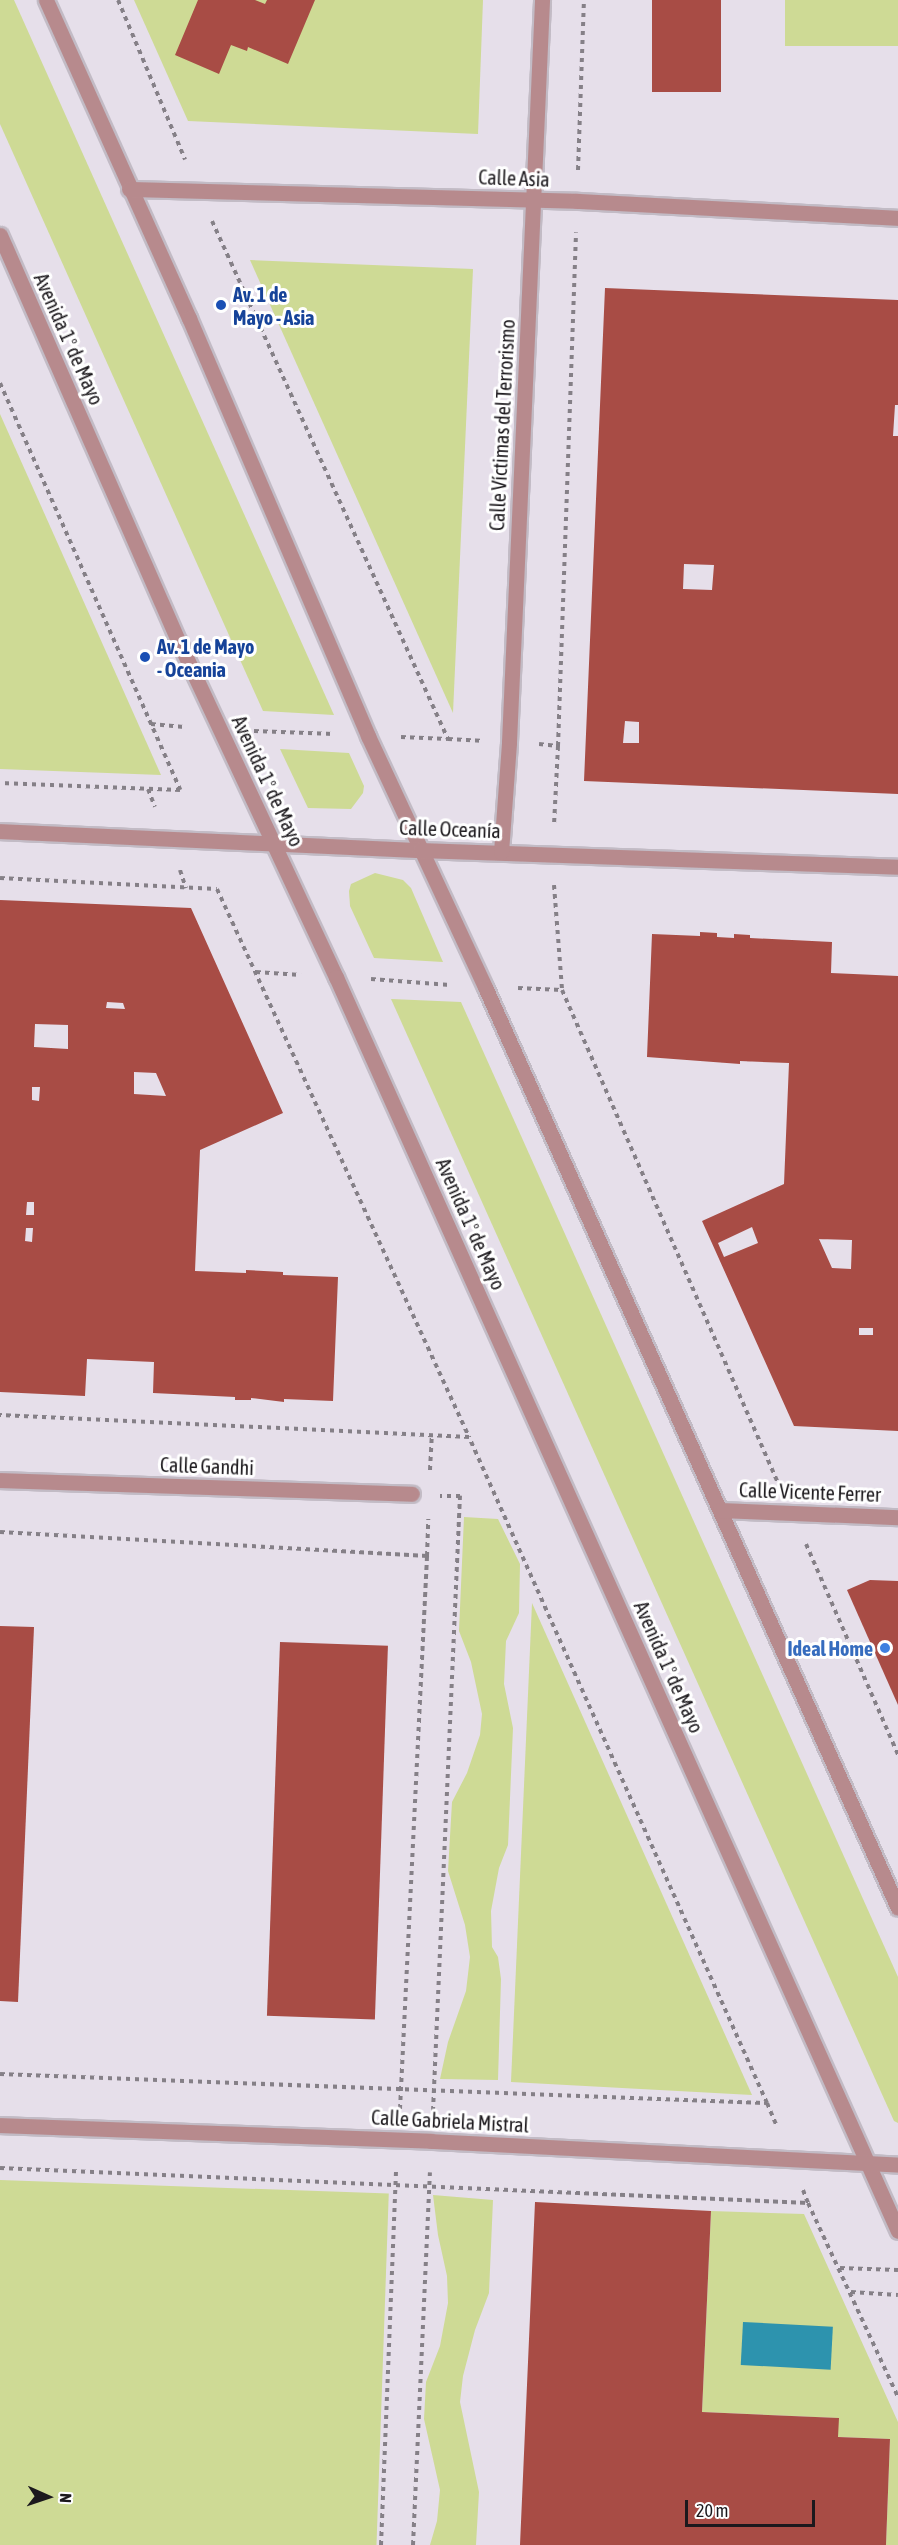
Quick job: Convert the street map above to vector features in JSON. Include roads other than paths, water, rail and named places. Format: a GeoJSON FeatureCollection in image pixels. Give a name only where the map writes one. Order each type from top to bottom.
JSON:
{"type":"FeatureCollection","features":[{"type":"Feature","properties":{"kind":"street"},"geometry":{"type":"LineString","coordinates":[[46,0],[129,189],[189,318],[368,736],[485,987],[898,1908]]}},
{"type":"Feature","properties":{"kind":"street","name":"Calle Víctimas del Terrorismo"},"geometry":{"type":"LineString","coordinates":[[501,852],[509,742],[542,0]]}},
{"type":"Feature","properties":{"kind":"street","name":"Calle Asia"},"geometry":{"type":"LineString","coordinates":[[129,189],[577,201],[898,218]]}},
{"type":"Feature","properties":{"kind":"street","name":"Avenida 1º de Mayo"},"geometry":{"type":"LineString","coordinates":[[0,235],[174,631],[336,977],[898,2231]]}},
{"type":"Feature","properties":{"kind":"street","name":"Calle Oceanía"},"geometry":{"type":"LineString","coordinates":[[0,831],[420,850],[898,867]]}},
{"type":"Feature","properties":{"kind":"street","name":"Calle Gandhi"},"geometry":{"type":"LineString","coordinates":[[0,1480],[412,1494]]}},
{"type":"Feature","properties":{"kind":"street","name":"Calle Vicente Ferrer"},"geometry":{"type":"LineString","coordinates":[[720,1510],[898,1517]]}},
{"type":"Feature","properties":{"kind":"street","name":"Calle Gabriela Mistral"},"geometry":{"type":"LineString","coordinates":[[0,2125],[398,2139],[898,2165]]}},
{"type":"Feature","properties":{"kind":"water"},"geometry":{"type":"Polygon","coordinates":[[[743,2322],[833,2327],[831,2370],[741,2365],[743,2322]]]}},
{"type":"Feature","properties":{"kind":"place","name":"Av. 1 de Mayo - Asia"},"geometry":{"type":"Point","coordinates":[221,305]}},
{"type":"Feature","properties":{"kind":"place","name":"Av. 1 de Mayo - Oceania"},"geometry":{"type":"Point","coordinates":[145,657]}},
{"type":"Feature","properties":{"kind":"place","name":"Ideal Home"},"geometry":{"type":"Point","coordinates":[885,1648]}}]}
